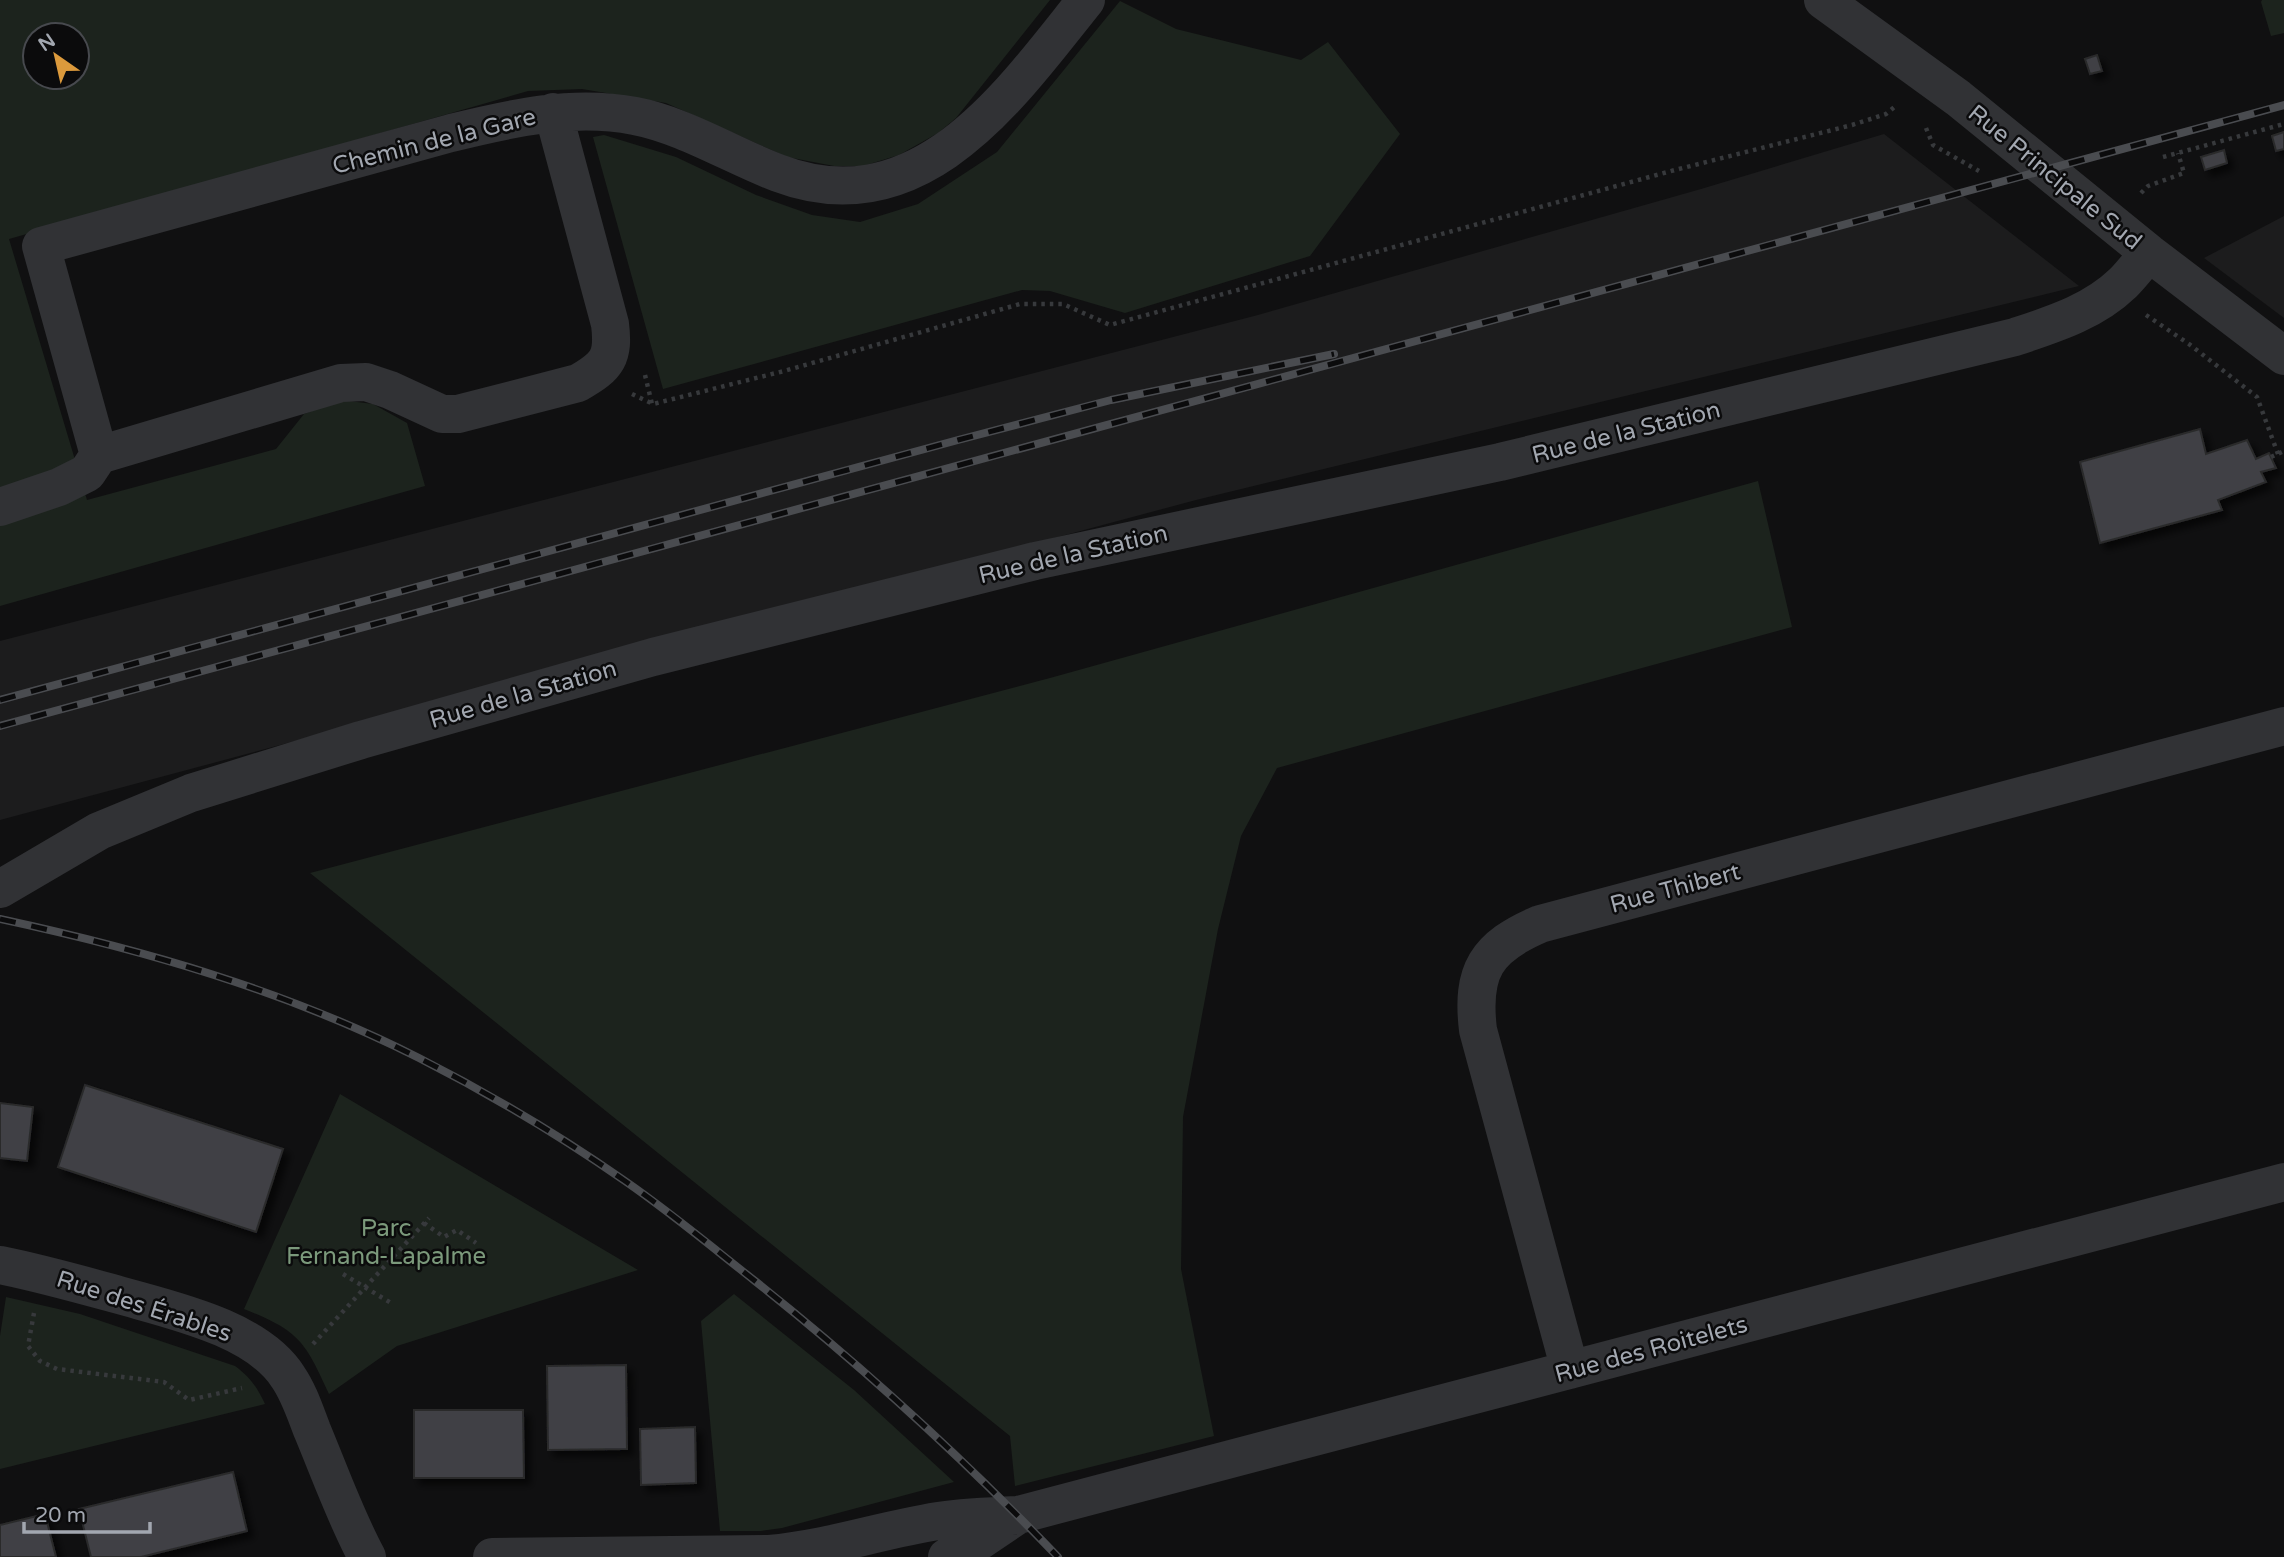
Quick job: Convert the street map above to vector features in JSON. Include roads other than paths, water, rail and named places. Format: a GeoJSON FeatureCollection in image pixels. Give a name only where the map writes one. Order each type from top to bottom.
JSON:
{"type":"FeatureCollection","features":[{"type":"Feature","properties":{"kind":"street","name":"Chemin de la Gare"},"geometry":{"type":"LineString","coordinates":[[99,455],[41,246],[451,133],[517,117],[553,112],[576,111],[636,116],[666,125],[809,183],[840,187],[871,185],[927,163],[957,142],[1023,78],[1086,0]]}},
{"type":"Feature","properties":{"kind":"street","name":"Rue Principale Sud"},"geometry":{"type":"LineString","coordinates":[[1823,0],[1958,98],[2149,253],[2284,356]]}},
{"type":"Feature","properties":{"kind":"street"},"geometry":{"type":"LineString","coordinates":[[0,507],[87,473],[99,455],[341,383],[366,382],[442,414],[458,414],[578,383],[594,374],[608,359],[612,345],[610,324],[553,112]]}},
{"type":"Feature","properties":{"kind":"street","name":"Rue de la Station"},"geometry":{"type":"LineString","coordinates":[[0,889],[99,831],[191,793],[361,740],[653,657],[1035,561],[1500,462],[2015,337],[2066,319],[2099,302],[2115,290],[2149,253]]}},
{"type":"Feature","properties":{"kind":"street","name":"Rue Thibert"},"geometry":{"type":"LineString","coordinates":[[1570,1370],[1478,1030],[1476,988],[1483,967],[1496,951],[1516,934],[1540,924],[2284,726]]}},
{"type":"Feature","properties":{"kind":"street","name":"Rue des Roitelets"},"geometry":{"type":"LineString","coordinates":[[492,1557],[769,1554],[803,1551],[935,1521],[966,1517],[1018,1516],[2284,1182]]}},
{"type":"Feature","properties":{"kind":"street","name":"Rue des Érables"},"geometry":{"type":"LineString","coordinates":[[0,1265],[72,1282],[214,1325],[272,1357],[295,1389],[348,1522],[366,1557]]}},
{"type":"Feature","properties":{"kind":"street","name":"Rue des Roitelets"},"geometry":{"type":"LineString","coordinates":[[947,1557],[978,1542],[1018,1516]]}},
{"type":"Feature","properties":{"kind":"railway"},"geometry":{"type":"LineString","coordinates":[[0,726],[2284,105]]}},
{"type":"Feature","properties":{"kind":"railway"},"geometry":{"type":"LineString","coordinates":[[0,700],[1111,400],[1334,354]]}},
{"type":"Feature","properties":{"kind":"railway"},"geometry":{"type":"LineString","coordinates":[[0,919],[161,959],[318,1012],[419,1058],[524,1116],[642,1193],[795,1313],[911,1414],[986,1484],[1058,1557]]}},
{"type":"Feature","properties":{"kind":"park label","name":"Parc Fernand-Lapalme"},"geometry":{"type":"Point","coordinates":[386,1242]}}]}
